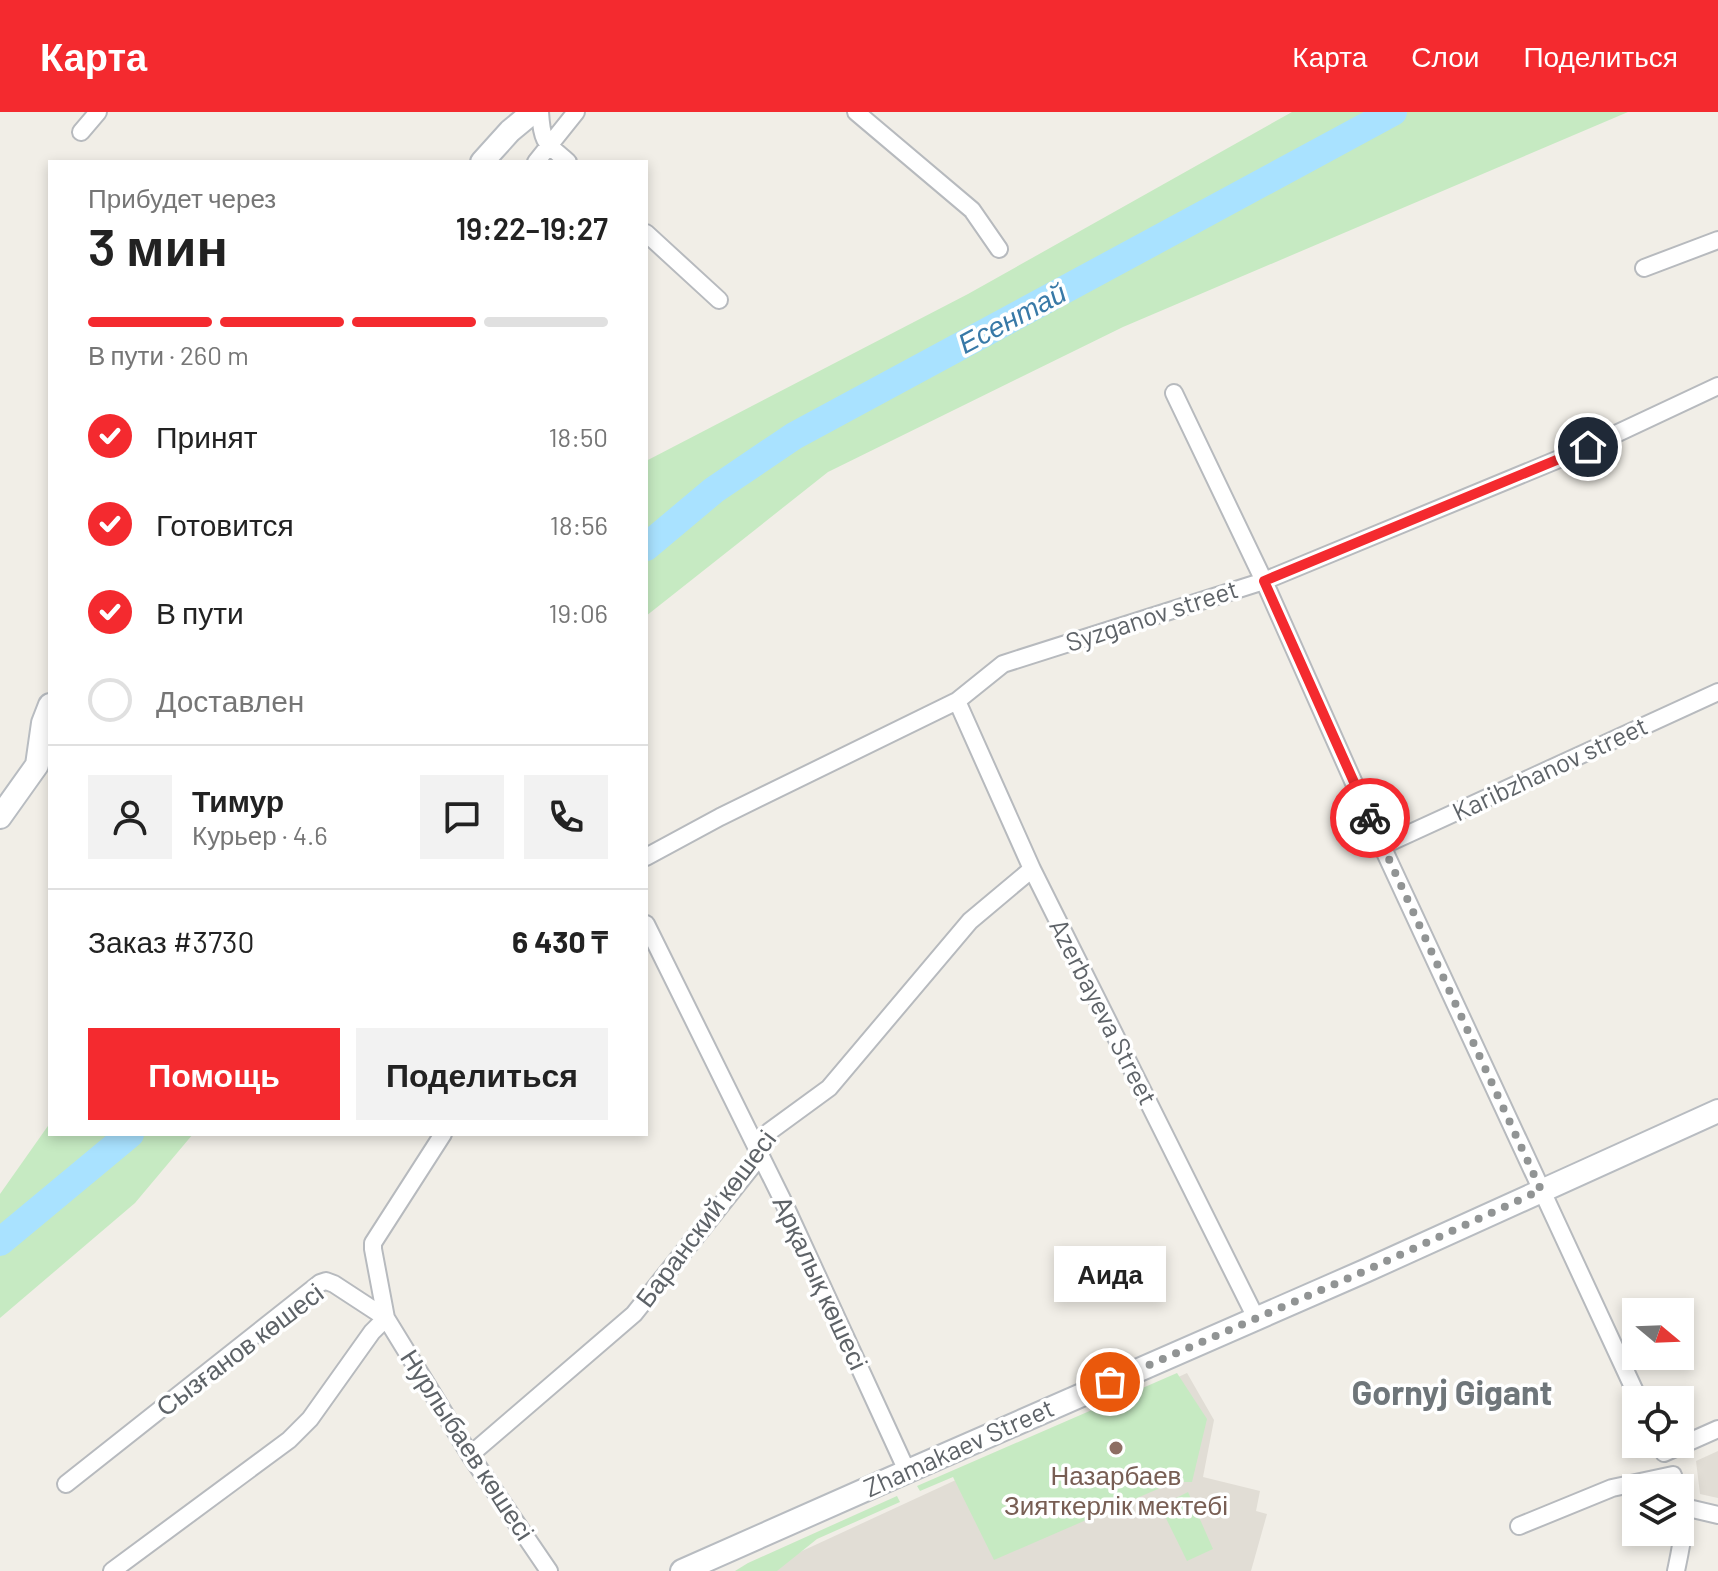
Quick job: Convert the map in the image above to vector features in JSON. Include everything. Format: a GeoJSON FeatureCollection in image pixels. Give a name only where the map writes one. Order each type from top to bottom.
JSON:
{"type":"FeatureCollection","features":[{"type":"Feature","properties":{"kind":"street"},"geometry":{"type":"LineString","coordinates":[[81,132],[98,112]]}},
{"type":"Feature","properties":{"kind":"street"},"geometry":{"type":"LineString","coordinates":[[484,160],[510,131],[533,112]]}},
{"type":"Feature","properties":{"kind":"street"},"geometry":{"type":"LineString","coordinates":[[540,112],[542,135],[566,160]]}},
{"type":"Feature","properties":{"kind":"street"},"geometry":{"type":"LineString","coordinates":[[538,160],[576,112]]}},
{"type":"Feature","properties":{"kind":"street"},"geometry":{"type":"LineString","coordinates":[[856,112],[972,210],[999,249]]}},
{"type":"Feature","properties":{"kind":"street"},"geometry":{"type":"LineString","coordinates":[[648,235],[719,300]]}},
{"type":"Feature","properties":{"kind":"street"},"geometry":{"type":"LineString","coordinates":[[1644,268],[1718,240]]}},
{"type":"Feature","properties":{"kind":"street","name":"Syzganov street"},"geometry":{"type":"LineString","coordinates":[[648,856],[720,817],[957,701],[1003,664],[1264,581],[1588,447],[1718,386]]}},
{"type":"Feature","properties":{"kind":"street"},"geometry":{"type":"LineString","coordinates":[[1174,393],[1264,581],[1382,846],[1632,1386]]}},
{"type":"Feature","properties":{"kind":"street","name":"Karibzhanov street"},"geometry":{"type":"LineString","coordinates":[[1382,846],[1718,692]]}},
{"type":"Feature","properties":{"kind":"street","name":"Azerbayeva Street"},"geometry":{"type":"LineString","coordinates":[[957,701],[1032,869],[1256,1318]]}},
{"type":"Feature","properties":{"kind":"street"},"geometry":{"type":"LineString","coordinates":[[37,765],[48,710]]}},
{"type":"Feature","properties":{"kind":"street"},"geometry":{"type":"LineString","coordinates":[[0,817],[48,747]]}},
{"type":"Feature","properties":{"kind":"street","name":"Баранский көшесі"},"geometry":{"type":"LineString","coordinates":[[470,1455],[634,1314],[761,1155],[762,1137],[829,1088],[970,921],[1032,869]]}},
{"type":"Feature","properties":{"kind":"street","name":"Арқалық көшесі"},"geometry":{"type":"LineString","coordinates":[[648,928],[761,1155],[907,1471]]}},
{"type":"Feature","properties":{"kind":"street","name":"Zhamakaev Street"},"geometry":{"type":"LineString","coordinates":[[682,1571],[1365,1271],[1718,1111]]}},
{"type":"Feature","properties":{"kind":"street"},"geometry":{"type":"LineString","coordinates":[[112,1571],[289,1440],[310,1419],[372,1332],[386,1318],[373,1243],[442,1136]]}},
{"type":"Feature","properties":{"kind":"street","name":"Сызғанов көшесі"},"geometry":{"type":"LineString","coordinates":[[66,1484],[320,1283],[326,1281],[334,1284],[386,1318]]}},
{"type":"Feature","properties":{"kind":"street","name":"Нурлыбаев көшесі"},"geometry":{"type":"LineString","coordinates":[[386,1318],[470,1455],[549,1571]]}},
{"type":"Feature","properties":{"kind":"street"},"geometry":{"type":"LineString","coordinates":[[1694,1438],[1718,1429]]}},
{"type":"Feature","properties":{"kind":"street"},"geometry":{"type":"LineString","coordinates":[[1519,1526],[1612,1488],[1622,1487]]}},
{"type":"Feature","properties":{"kind":"street"},"geometry":{"type":"LineString","coordinates":[[1694,1506],[1718,1515]]}},
{"type":"Feature","properties":{"kind":"street"},"geometry":{"type":"LineString","coordinates":[[1676,1571],[1681,1546]]}},
{"type":"Feature","properties":{"kind":"shaded area","name":"Назарбаев Зияткерлік мектебі"},"geometry":{"type":"Polygon","coordinates":[[[1187,1373],[1214,1420],[1203,1477],[1260,1491],[1256,1511],[1267,1514],[1251,1571],[759,1571],[1187,1373]]]}},
{"type":"Feature","properties":{"kind":"shaded area"},"geometry":{"type":"Polygon","coordinates":[[[1718,1451],[1718,1498],[1700,1494],[1696,1461],[1718,1451]]]}},
{"type":"Feature","properties":{"kind":"green space"},"geometry":{"type":"Polygon","coordinates":[[[1292,112],[1628,112],[1123,327],[828,472],[648,614],[648,460],[968,294],[1292,112]]]}},
{"type":"Feature","properties":{"kind":"green space"},"geometry":{"type":"Polygon","coordinates":[[[48,1126],[48,1136],[191,1136],[135,1203],[0,1318],[0,1194],[48,1126]]]}},
{"type":"Feature","properties":{"kind":"green space"},"geometry":{"type":"Polygon","coordinates":[[[1177,1373],[1207,1419],[1192,1482],[1174,1482],[994,1560],[953,1477],[920,1491],[917,1486],[1177,1373]]]}},
{"type":"Feature","properties":{"kind":"green space"},"geometry":{"type":"Polygon","coordinates":[[[1188,1492],[1213,1549],[1187,1561],[1160,1506],[1188,1492]]]}},
{"type":"Feature","properties":{"kind":"green space"},"geometry":{"type":"Polygon","coordinates":[[[897,1496],[900,1502],[817,1539],[777,1571],[735,1571],[748,1563],[897,1496]]]}},
{"type":"Feature","properties":{"kind":"waterway","name":"Есентай"},"geometry":{"type":"LineString","coordinates":[[648,545],[714,490],[794,436],[1393,112]]}},
{"type":"Feature","properties":{"kind":"waterway","name":"Есентай"},"geometry":{"type":"LineString","coordinates":[[0,1242],[128,1136]]}},
{"type":"Feature","properties":{"kind":"way so far"},"geometry":{"type":"LineString","coordinates":[[1110,1382],[1541,1190],[1370,818]]}},
{"type":"Feature","properties":{"kind":"place","name":"Аида"},"geometry":{"type":"Point","coordinates":[1110,1382]}},
{"type":"Feature","properties":{"kind":"place","name":"Назарбаев Зияткерлік мектебі"},"geometry":{"type":"Point","coordinates":[1116,1448]}},
{"type":"Feature","properties":{"kind":"district","name":"Gornyj Gigant"},"geometry":{"type":"Point","coordinates":[1452,1393]}},
{"type":"Feature","properties":{"kind":"route"},"geometry":{"type":"LineString","coordinates":[[1370,818],[1264,581],[1588,447]]}}]}
